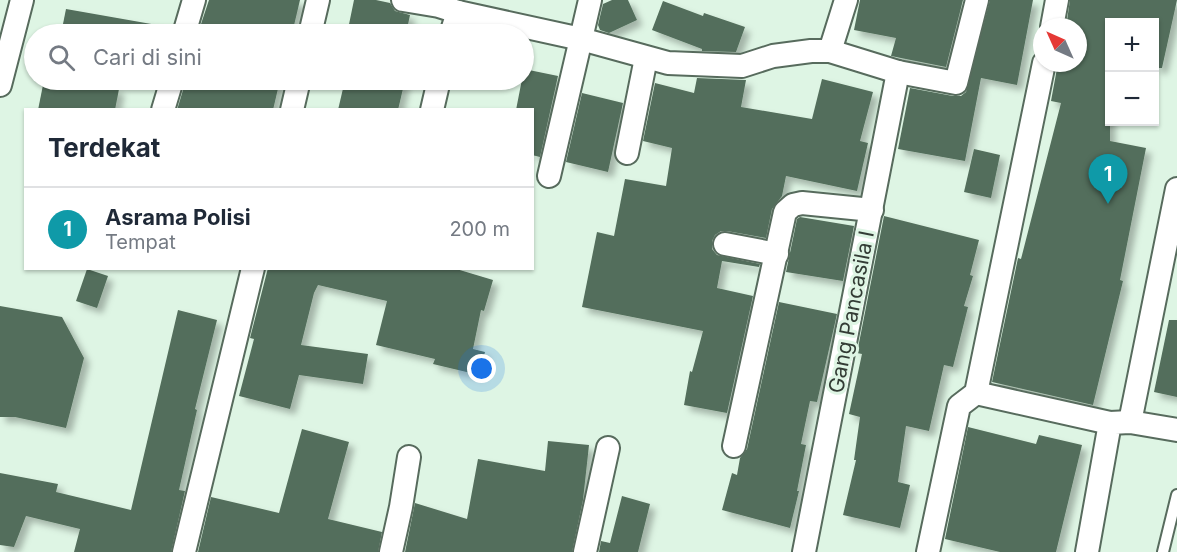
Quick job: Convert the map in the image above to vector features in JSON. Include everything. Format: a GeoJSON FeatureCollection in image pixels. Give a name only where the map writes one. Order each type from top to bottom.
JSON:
{"type":"FeatureCollection","features":[{"type":"Feature","properties":{"kind":"street"},"geometry":{"type":"LineString","coordinates":[[0,85],[22,0]]}},
{"type":"Feature","properties":{"kind":"street"},"geometry":{"type":"LineString","coordinates":[[187,24],[194,0]]}},
{"type":"Feature","properties":{"kind":"street"},"geometry":{"type":"LineString","coordinates":[[312,24],[318,0]]}},
{"type":"Feature","properties":{"kind":"street"},"geometry":{"type":"LineString","coordinates":[[403,0],[445,6],[519,24]]}},
{"type":"Feature","properties":{"kind":"street"},"geometry":{"type":"LineString","coordinates":[[549,176],[590,0]]}},
{"type":"Feature","properties":{"kind":"street"},"geometry":{"type":"LineString","coordinates":[[830,51],[846,0]]}},
{"type":"Feature","properties":{"kind":"street"},"geometry":{"type":"LineString","coordinates":[[534,28],[646,58],[686,65],[742,66],[772,56],[830,51],[898,72],[956,83],[977,0]]}},
{"type":"Feature","properties":{"kind":"street"},"geometry":{"type":"LineString","coordinates":[[1054,18],[1057,0]]}},
{"type":"Feature","properties":{"kind":"street"},"geometry":{"type":"LineString","coordinates":[[445,6],[449,24]]}},
{"type":"Feature","properties":{"kind":"street"},"geometry":{"type":"LineString","coordinates":[[627,153],[646,58]]}},
{"type":"Feature","properties":{"kind":"street","name":"Gang Pancasila I"},"geometry":{"type":"LineString","coordinates":[[804,552],[898,72]]}},
{"type":"Feature","properties":{"kind":"street"},"geometry":{"type":"LineString","coordinates":[[928,552],[959,406],[976,393],[1042,72]]}},
{"type":"Feature","properties":{"kind":"street"},"geometry":{"type":"LineString","coordinates":[[164,108],[169,90]]}},
{"type":"Feature","properties":{"kind":"street"},"geometry":{"type":"LineString","coordinates":[[292,108],[297,90]]}},
{"type":"Feature","properties":{"kind":"street"},"geometry":{"type":"LineString","coordinates":[[432,108],[437,90]]}},
{"type":"Feature","properties":{"kind":"street"},"geometry":{"type":"LineString","coordinates":[[1087,552],[1177,189]]}},
{"type":"Feature","properties":{"kind":"street"},"geometry":{"type":"LineString","coordinates":[[734,446],[785,212],[793,205],[802,203],[872,210]]}},
{"type":"Feature","properties":{"kind":"street"},"geometry":{"type":"LineString","coordinates":[[725,244],[777,254]]}},
{"type":"Feature","properties":{"kind":"street"},"geometry":{"type":"LineString","coordinates":[[184,552],[253,270]]}},
{"type":"Feature","properties":{"kind":"street"},"geometry":{"type":"LineString","coordinates":[[976,393],[1120,422],[1177,430]]}},
{"type":"Feature","properties":{"kind":"street"},"geometry":{"type":"LineString","coordinates":[[585,552],[608,448]]}},
{"type":"Feature","properties":{"kind":"street"},"geometry":{"type":"LineString","coordinates":[[391,552],[409,457]]}},
{"type":"Feature","properties":{"kind":"lane"},"geometry":{"type":"LineString","coordinates":[[1163,552],[1177,495]]}},
{"type":"Feature","properties":{"kind":"building"},"geometry":{"type":"Polygon","coordinates":[[[209,0],[300,0],[294,24],[201,24],[209,0]]]}},
{"type":"Feature","properties":{"kind":"building"},"geometry":{"type":"Polygon","coordinates":[[[354,0],[376,0],[390,3],[395,11],[410,15],[408,24],[349,24],[354,0]]]}},
{"type":"Feature","properties":{"kind":"building"},"geometry":{"type":"Polygon","coordinates":[[[612,0],[628,0],[637,20],[609,33],[600,30],[598,25],[603,4],[612,0]]]}},
{"type":"Feature","properties":{"kind":"building"},"geometry":{"type":"Polygon","coordinates":[[[860,0],[963,0],[946,67],[891,56],[896,38],[854,30],[860,0]]]}},
{"type":"Feature","properties":{"kind":"building"},"geometry":{"type":"Polygon","coordinates":[[[990,0],[1033,0],[1017,85],[981,78],[965,161],[898,149],[910,88],[953,96],[961,96],[966,92],[990,0]]]}},
{"type":"Feature","properties":{"kind":"building"},"geometry":{"type":"Polygon","coordinates":[[[1070,0],[1177,0],[1162,68],[1159,68],[1159,18],[1105,18],[1105,126],[1110,126],[1110,141],[1146,148],[1120,280],[1123,281],[1093,405],[992,382],[1018,258],[1021,259],[1061,103],[1051,101],[1056,72],[1087,72],[1087,18],[1067,18],[1070,0]]]}},
{"type":"Feature","properties":{"kind":"building"},"geometry":{"type":"Polygon","coordinates":[[[663,1],[703,16],[704,13],[745,27],[736,52],[702,51],[702,49],[652,30],[663,1]]]}},
{"type":"Feature","properties":{"kind":"building"},"geometry":{"type":"Polygon","coordinates":[[[66,9],[151,24],[63,24],[66,9]]]}},
{"type":"Feature","properties":{"kind":"building"},"geometry":{"type":"Polygon","coordinates":[[[534,71],[558,76],[540,157],[534,156],[534,108],[516,108],[520,90],[534,90],[534,71]]]}},
{"type":"Feature","properties":{"kind":"building"},"geometry":{"type":"Polygon","coordinates":[[[697,78],[746,80],[741,107],[812,119],[822,79],[873,92],[860,141],[868,143],[857,191],[786,176],[782,196],[772,209],[766,238],[721,231],[712,241],[712,249],[717,255],[760,264],[759,267],[722,261],[717,288],[753,296],[727,413],[684,405],[690,371],[692,372],[703,331],[582,307],[597,232],[614,236],[625,179],[666,186],[672,148],[643,141],[655,83],[694,93],[697,78]]]}},
{"type":"Feature","properties":{"kind":"building"},"geometry":{"type":"Polygon","coordinates":[[[42,90],[119,90],[115,108],[38,108],[42,90]]]}},
{"type":"Feature","properties":{"kind":"building"},"geometry":{"type":"Polygon","coordinates":[[[183,90],[278,90],[273,108],[178,108],[183,90]]]}},
{"type":"Feature","properties":{"kind":"building"},"geometry":{"type":"Polygon","coordinates":[[[343,90],[403,90],[398,108],[338,108],[343,90]]]}},
{"type":"Feature","properties":{"kind":"building"},"geometry":{"type":"Polygon","coordinates":[[[582,93],[623,103],[608,172],[566,162],[582,93]]]}},
{"type":"Feature","properties":{"kind":"building"},"geometry":{"type":"Polygon","coordinates":[[[974,149],[1000,155],[991,198],[964,192],[974,149]]]}},
{"type":"Feature","properties":{"kind":"building"},"geometry":{"type":"Polygon","coordinates":[[[884,216],[979,240],[970,275],[973,276],[964,306],[968,307],[953,367],[944,365],[929,431],[906,426],[898,482],[910,485],[900,528],[843,515],[856,460],[854,460],[860,417],[849,414],[862,354],[857,353],[884,216]]]}},
{"type":"Feature","properties":{"kind":"building"},"geometry":{"type":"Polygon","coordinates":[[[800,217],[854,226],[843,281],[786,272],[797,219],[800,217]]]}},
{"type":"Feature","properties":{"kind":"building"},"geometry":{"type":"Polygon","coordinates":[[[87,270],[108,276],[97,308],[76,301],[87,270]]]}},
{"type":"Feature","properties":{"kind":"building"},"geometry":{"type":"Polygon","coordinates":[[[267,270],[460,270],[493,280],[484,311],[481,310],[473,349],[485,352],[479,375],[433,364],[435,359],[376,345],[387,301],[318,285],[301,345],[368,354],[363,384],[299,375],[290,409],[239,396],[254,339],[250,338],[267,270]]]}},
{"type":"Feature","properties":{"kind":"building"},"geometry":{"type":"Polygon","coordinates":[[[779,302],[837,314],[817,402],[810,401],[801,444],[806,445],[797,491],[799,491],[790,528],[722,510],[732,473],[737,475],[740,458],[747,449],[779,302]]]}},
{"type":"Feature","properties":{"kind":"building"},"geometry":{"type":"Polygon","coordinates":[[[0,306],[62,317],[84,358],[66,428],[15,417],[0,417],[0,306]]]}},
{"type":"Feature","properties":{"kind":"building"},"geometry":{"type":"Polygon","coordinates":[[[178,310],[217,320],[195,409],[197,410],[179,490],[185,491],[171,552],[74,552],[80,529],[26,516],[14,547],[0,545],[0,473],[58,484],[56,492],[131,510],[178,310]]]}},
{"type":"Feature","properties":{"kind":"building"},"geometry":{"type":"Polygon","coordinates":[[[1169,320],[1177,320],[1177,397],[1154,392],[1169,320]]]}},
{"type":"Feature","properties":{"kind":"building"},"geometry":{"type":"Polygon","coordinates":[[[968,427],[1036,444],[1039,435],[1082,445],[1056,552],[1000,552],[945,539],[968,427]]]}},
{"type":"Feature","properties":{"kind":"building"},"geometry":{"type":"Polygon","coordinates":[[[302,429],[349,442],[328,519],[382,532],[378,552],[198,552],[211,497],[279,513],[302,429]]]}},
{"type":"Feature","properties":{"kind":"building"},"geometry":{"type":"Polygon","coordinates":[[[548,441],[589,445],[583,500],[572,552],[405,552],[415,503],[467,519],[478,459],[545,471],[548,441]]]}},
{"type":"Feature","properties":{"kind":"building"},"geometry":{"type":"Polygon","coordinates":[[[622,496],[650,504],[638,552],[599,552],[601,541],[610,543],[622,496]]]}},
{"type":"Feature","properties":{"kind":"place","name":"Asrama Polisi"},"geometry":{"type":"Point","coordinates":[1108,204]}}]}
